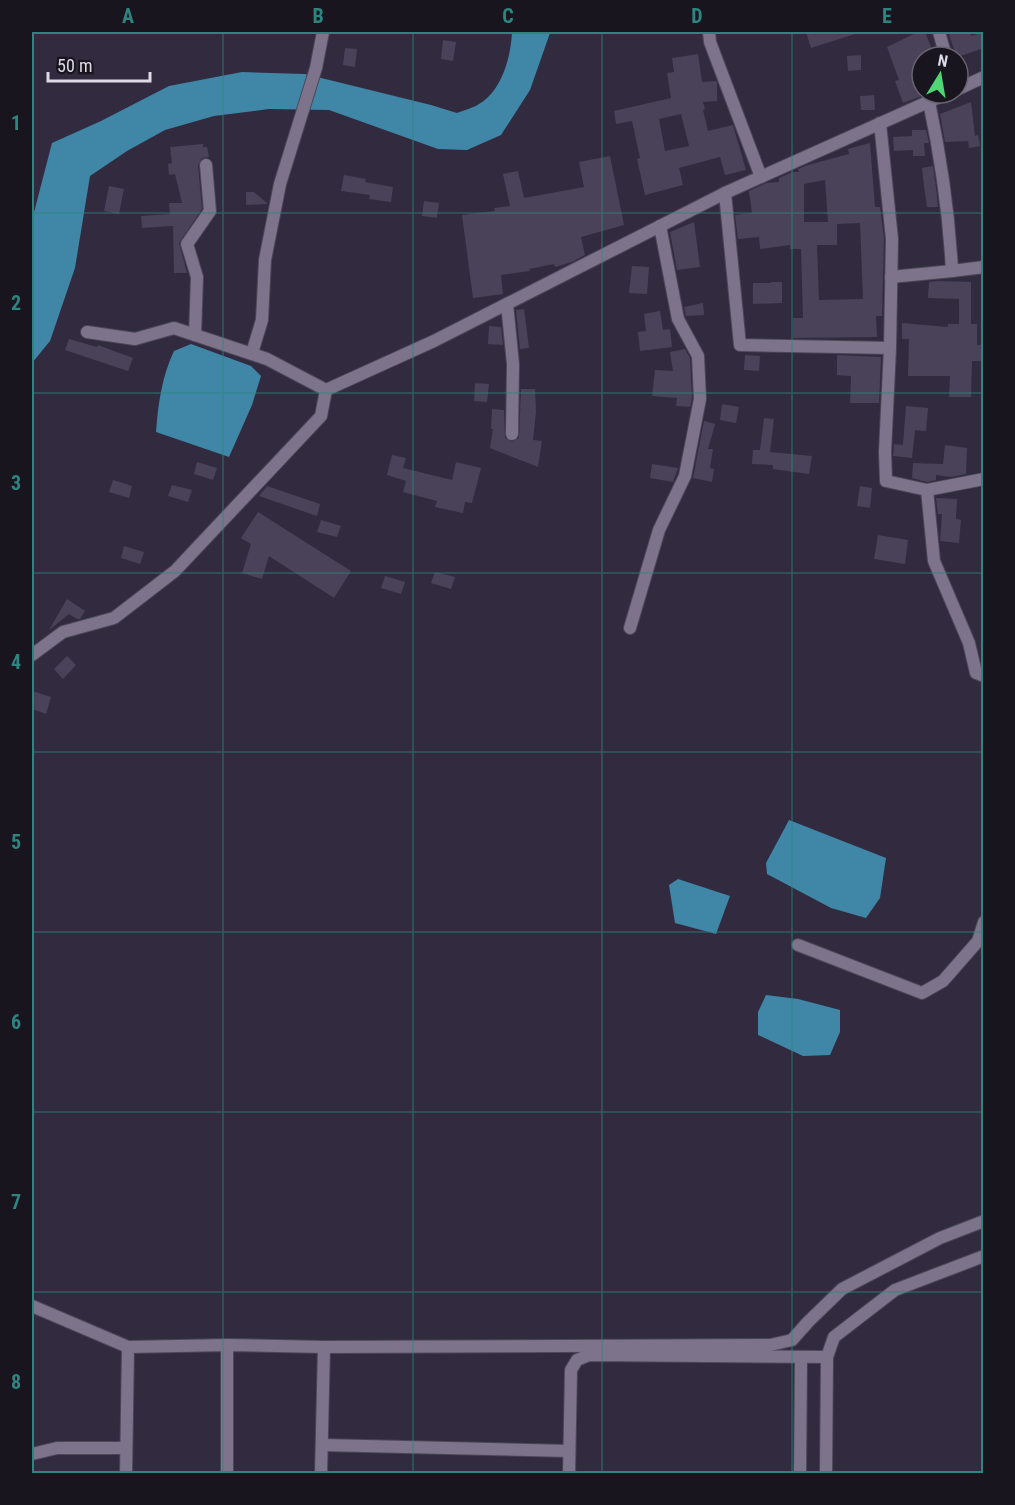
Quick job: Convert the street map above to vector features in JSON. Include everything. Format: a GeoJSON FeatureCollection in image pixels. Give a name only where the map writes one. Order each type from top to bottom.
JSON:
{"type":"FeatureCollection","features":[{"type":"Feature","properties":{"kind":"street"},"geometry":{"type":"LineString","coordinates":[[252,353],[262,320],[265,260],[280,184],[316,68],[323,32]]}},
{"type":"Feature","properties":{"kind":"street"},"geometry":{"type":"LineString","coordinates":[[709,32],[710,42],[736,115],[761,177]]}},
{"type":"Feature","properties":{"kind":"street"},"geometry":{"type":"LineString","coordinates":[[970,83],[984,77]]}},
{"type":"Feature","properties":{"kind":"street"},"geometry":{"type":"LineString","coordinates":[[326,390],[434,341],[725,193],[921,105]]}},
{"type":"Feature","properties":{"kind":"street"},"geometry":{"type":"LineString","coordinates":[[929,105],[941,159],[952,271]]}},
{"type":"Feature","properties":{"kind":"street"},"geometry":{"type":"LineString","coordinates":[[880,123],[892,239],[886,481],[927,490],[984,479]]}},
{"type":"Feature","properties":{"kind":"street"},"geometry":{"type":"LineString","coordinates":[[195,334],[197,277],[187,244],[210,211],[206,165]]}},
{"type":"Feature","properties":{"kind":"street"},"geometry":{"type":"LineString","coordinates":[[725,193],[740,345],[890,348]]}},
{"type":"Feature","properties":{"kind":"street"},"geometry":{"type":"LineString","coordinates":[[630,628],[659,530],[685,476],[700,399],[698,356],[678,319],[660,226]]}},
{"type":"Feature","properties":{"kind":"street"},"geometry":{"type":"LineString","coordinates":[[891,277],[984,267]]}},
{"type":"Feature","properties":{"kind":"street"},"geometry":{"type":"LineString","coordinates":[[507,304],[513,364],[512,434]]}},
{"type":"Feature","properties":{"kind":"street"},"geometry":{"type":"LineString","coordinates":[[87,332],[135,339],[174,328],[267,359],[326,390]]}},
{"type":"Feature","properties":{"kind":"street"},"geometry":{"type":"LineString","coordinates":[[32,655],[63,632],[114,618],[175,571],[321,416],[326,390]]}},
{"type":"Feature","properties":{"kind":"street"},"geometry":{"type":"LineString","coordinates":[[927,490],[934,561],[969,643],[976,672],[984,676]]}},
{"type":"Feature","properties":{"kind":"street"},"geometry":{"type":"LineString","coordinates":[[798,945],[922,993],[943,981],[978,941],[984,922]]}},
{"type":"Feature","properties":{"kind":"street"},"geometry":{"type":"LineString","coordinates":[[32,1306],[128,1347],[770,1345],[792,1341],[842,1289],[940,1238],[984,1221]]}},
{"type":"Feature","properties":{"kind":"street"},"geometry":{"type":"LineString","coordinates":[[826,1473],[827,1357],[834,1337],[896,1290],[984,1256]]}},
{"type":"Feature","properties":{"kind":"street"},"geometry":{"type":"LineString","coordinates":[[227,1345],[227,1473]]}},
{"type":"Feature","properties":{"kind":"street"},"geometry":{"type":"LineString","coordinates":[[126,1473],[128,1347]]}},
{"type":"Feature","properties":{"kind":"street"},"geometry":{"type":"LineString","coordinates":[[321,1473],[324,1347]]}},
{"type":"Feature","properties":{"kind":"street"},"geometry":{"type":"LineString","coordinates":[[569,1473],[571,1370],[577,1360],[590,1355],[827,1357]]}},
{"type":"Feature","properties":{"kind":"street"},"geometry":{"type":"LineString","coordinates":[[800,1473],[801,1357]]}},
{"type":"Feature","properties":{"kind":"street"},"geometry":{"type":"LineString","coordinates":[[322,1445],[569,1451]]}},
{"type":"Feature","properties":{"kind":"street"},"geometry":{"type":"LineString","coordinates":[[32,1455],[57,1448],[126,1448]]}},
{"type":"Feature","properties":{"kind":"water"},"geometry":{"type":"Polygon","coordinates":[[[512,32],[550,33],[530,90],[501,135],[467,150],[438,149],[329,110],[269,109],[214,116],[165,130],[127,151],[90,176],[75,268],[50,341],[32,363],[32,220],[52,143],[169,86],[242,72],[305,74],[457,113],[479,104],[494,91],[504,72],[510,52],[512,32]]]}},
{"type":"Feature","properties":{"kind":"water"},"geometry":{"type":"Polygon","coordinates":[[[191,344],[251,366],[261,376],[252,405],[229,457],[156,432],[166,370],[174,351],[191,344]]]}},
{"type":"Feature","properties":{"kind":"water"},"geometry":{"type":"Polygon","coordinates":[[[789,820],[886,858],[880,898],[866,918],[831,908],[767,874],[766,863],[789,820]]]}},
{"type":"Feature","properties":{"kind":"water"},"geometry":{"type":"Polygon","coordinates":[[[678,879],[730,896],[716,934],[675,923],[669,885],[678,879]]]}},
{"type":"Feature","properties":{"kind":"water"},"geometry":{"type":"Polygon","coordinates":[[[766,995],[798,999],[840,1010],[840,1032],[830,1055],[803,1056],[758,1035],[758,1012],[766,995]]]}},
{"type":"Feature","properties":{"kind":"building"},"geometry":{"type":"Polygon","coordinates":[[[806,32],[855,32],[855,34],[811,48],[806,32]]]}},
{"type":"Feature","properties":{"kind":"building"},"geometry":{"type":"Polygon","coordinates":[[[918,32],[925,32],[930,45],[910,45],[910,100],[903,103],[895,81],[899,80],[887,47],[918,32]]]}},
{"type":"Feature","properties":{"kind":"building"},"geometry":{"type":"Polygon","coordinates":[[[948,32],[970,32],[971,36],[984,32],[984,48],[970,53],[970,45],[953,45],[948,32]]]}},
{"type":"Feature","properties":{"kind":"building"},"geometry":{"type":"Polygon","coordinates":[[[443,40],[456,42],[453,61],[441,59],[443,40]]]}},
{"type":"Feature","properties":{"kind":"building"},"geometry":{"type":"Polygon","coordinates":[[[345,48],[357,49],[355,67],[343,65],[345,48]]]}},
{"type":"Feature","properties":{"kind":"building"},"geometry":{"type":"Polygon","coordinates":[[[698,54],[702,82],[716,81],[717,101],[703,102],[708,131],[733,125],[746,170],[725,175],[720,157],[679,168],[683,185],[645,195],[632,121],[616,124],[614,111],[671,98],[667,73],[674,72],[672,58],[698,54]],[[681,114],[659,119],[665,151],[689,146],[681,114]]]}},
{"type":"Feature","properties":{"kind":"building"},"geometry":{"type":"Polygon","coordinates":[[[861,55],[861,70],[848,71],[847,56],[861,55]]]}},
{"type":"Feature","properties":{"kind":"building"},"geometry":{"type":"Polygon","coordinates":[[[874,95],[875,110],[861,110],[860,96],[874,95]]]}},
{"type":"Feature","properties":{"kind":"building"},"geometry":{"type":"Polygon","coordinates":[[[970,102],[975,136],[978,135],[980,146],[969,148],[968,141],[945,142],[940,114],[963,105],[970,105],[970,102]]]}},
{"type":"Feature","properties":{"kind":"building"},"geometry":{"type":"Polygon","coordinates":[[[912,130],[926,130],[929,143],[924,143],[925,156],[913,156],[913,150],[894,151],[893,137],[912,136],[912,130]]]}},
{"type":"Feature","properties":{"kind":"building"},"geometry":{"type":"Polygon","coordinates":[[[870,143],[875,207],[880,207],[884,239],[882,316],[876,316],[877,337],[793,338],[793,318],[803,318],[801,249],[790,249],[790,245],[760,249],[759,237],[738,239],[735,215],[752,213],[749,191],[766,183],[779,182],[779,178],[792,172],[799,172],[798,169],[808,165],[849,154],[848,149],[870,143]],[[825,180],[804,184],[804,222],[828,222],[825,180]],[[860,223],[837,224],[837,245],[817,245],[819,300],[863,299],[860,223]]]}},
{"type":"Feature","properties":{"kind":"building"},"geometry":{"type":"Polygon","coordinates":[[[203,144],[203,147],[207,147],[209,157],[202,158],[198,165],[202,209],[179,243],[187,273],[174,273],[173,226],[142,228],[141,216],[170,214],[169,203],[182,203],[175,174],[169,175],[168,164],[172,163],[170,147],[203,144]]]}},
{"type":"Feature","properties":{"kind":"building"},"geometry":{"type":"Polygon","coordinates":[[[610,156],[624,225],[581,237],[585,255],[572,262],[555,267],[554,264],[529,269],[530,271],[501,275],[503,294],[473,298],[462,215],[495,211],[494,208],[510,206],[503,174],[518,171],[524,198],[584,187],[579,162],[610,156]]]}},
{"type":"Feature","properties":{"kind":"building"},"geometry":{"type":"Polygon","coordinates":[[[933,166],[938,207],[927,207],[922,168],[933,166]]]}},
{"type":"Feature","properties":{"kind":"building"},"geometry":{"type":"Polygon","coordinates":[[[344,175],[366,179],[365,182],[393,187],[391,202],[369,199],[370,195],[341,191],[344,175]]]}},
{"type":"Feature","properties":{"kind":"building"},"geometry":{"type":"Polygon","coordinates":[[[109,186],[124,189],[119,214],[104,211],[109,186]]]}},
{"type":"Feature","properties":{"kind":"building"},"geometry":{"type":"Polygon","coordinates":[[[246,192],[254,192],[268,204],[246,205],[246,192]]]}},
{"type":"Feature","properties":{"kind":"building"},"geometry":{"type":"Polygon","coordinates":[[[424,201],[439,203],[437,218],[422,216],[424,201]]]}},
{"type":"Feature","properties":{"kind":"building"},"geometry":{"type":"Polygon","coordinates":[[[694,222],[700,267],[677,270],[670,232],[694,222]]]}},
{"type":"Feature","properties":{"kind":"building"},"geometry":{"type":"Polygon","coordinates":[[[632,266],[649,267],[647,294],[629,293],[632,266]]]}},
{"type":"Feature","properties":{"kind":"building"},"geometry":{"type":"Polygon","coordinates":[[[782,282],[782,303],[753,304],[753,283],[782,282]]]}},
{"type":"Feature","properties":{"kind":"building"},"geometry":{"type":"Polygon","coordinates":[[[929,282],[971,282],[971,324],[977,324],[977,345],[982,345],[982,361],[972,361],[971,397],[949,397],[950,376],[908,376],[909,339],[902,339],[902,323],[948,327],[948,324],[959,324],[959,299],[928,298],[929,282]]]}},
{"type":"Feature","properties":{"kind":"building"},"geometry":{"type":"Polygon","coordinates":[[[703,303],[704,315],[686,316],[684,307],[703,303]]]}},
{"type":"Feature","properties":{"kind":"building"},"geometry":{"type":"Polygon","coordinates":[[[524,309],[529,348],[520,349],[516,310],[524,309]]]}},
{"type":"Feature","properties":{"kind":"building"},"geometry":{"type":"Polygon","coordinates":[[[660,311],[663,330],[670,329],[672,347],[640,351],[638,332],[646,331],[644,314],[660,311]]]}},
{"type":"Feature","properties":{"kind":"building"},"geometry":{"type":"Polygon","coordinates":[[[489,326],[501,327],[503,345],[488,344],[489,326]]]}},
{"type":"Feature","properties":{"kind":"building"},"geometry":{"type":"Polygon","coordinates":[[[69,339],[97,347],[98,345],[133,358],[128,371],[65,350],[69,339]]]}},
{"type":"Feature","properties":{"kind":"building"},"geometry":{"type":"Polygon","coordinates":[[[685,349],[690,358],[692,398],[690,407],[676,406],[677,398],[652,396],[655,370],[673,371],[670,352],[685,349]]]}},
{"type":"Feature","properties":{"kind":"building"},"geometry":{"type":"Polygon","coordinates":[[[745,355],[760,356],[759,371],[744,370],[745,355]]]}},
{"type":"Feature","properties":{"kind":"building"},"geometry":{"type":"Polygon","coordinates":[[[837,355],[881,357],[879,403],[850,403],[851,376],[837,375],[837,355]]]}},
{"type":"Feature","properties":{"kind":"building"},"geometry":{"type":"Polygon","coordinates":[[[475,383],[489,384],[487,402],[474,401],[475,383]]]}},
{"type":"Feature","properties":{"kind":"building"},"geometry":{"type":"Polygon","coordinates":[[[521,389],[535,389],[536,412],[533,440],[542,441],[538,467],[490,448],[493,429],[491,429],[492,409],[504,410],[505,438],[512,442],[519,438],[521,389]]]}},
{"type":"Feature","properties":{"kind":"building"},"geometry":{"type":"Polygon","coordinates":[[[722,404],[739,407],[736,423],[720,420],[722,404]]]}},
{"type":"Feature","properties":{"kind":"building"},"geometry":{"type":"Polygon","coordinates":[[[906,406],[928,408],[926,431],[915,430],[912,458],[893,456],[894,444],[903,445],[906,406]]]}},
{"type":"Feature","properties":{"kind":"building"},"geometry":{"type":"Polygon","coordinates":[[[764,418],[774,419],[770,452],[812,456],[809,474],[773,469],[773,465],[752,464],[753,450],[760,450],[764,418]]]}},
{"type":"Feature","properties":{"kind":"building"},"geometry":{"type":"Polygon","coordinates":[[[704,421],[715,424],[708,449],[713,449],[710,468],[714,469],[712,482],[693,478],[704,421]]]}},
{"type":"Feature","properties":{"kind":"building"},"geometry":{"type":"Polygon","coordinates":[[[945,445],[967,448],[966,474],[951,477],[936,475],[936,480],[927,482],[912,478],[913,463],[943,464],[945,445]]]}},
{"type":"Feature","properties":{"kind":"building"},"geometry":{"type":"Polygon","coordinates":[[[392,455],[406,458],[403,468],[452,480],[456,462],[481,468],[472,503],[465,502],[463,513],[435,507],[437,501],[403,492],[406,481],[387,475],[392,455]]]}},
{"type":"Feature","properties":{"kind":"building"},"geometry":{"type":"Polygon","coordinates":[[[197,462],[217,468],[213,480],[194,474],[197,462]]]}},
{"type":"Feature","properties":{"kind":"building"},"geometry":{"type":"Polygon","coordinates":[[[652,464],[678,468],[673,482],[650,478],[652,464]]]}},
{"type":"Feature","properties":{"kind":"building"},"geometry":{"type":"Polygon","coordinates":[[[113,480],[132,486],[129,498],[109,492],[113,480]]]}},
{"type":"Feature","properties":{"kind":"building"},"geometry":{"type":"Polygon","coordinates":[[[172,485],[192,490],[188,502],[168,496],[172,485]]]}},
{"type":"Feature","properties":{"kind":"building"},"geometry":{"type":"Polygon","coordinates":[[[267,486],[320,504],[317,516],[259,496],[267,486]]]}},
{"type":"Feature","properties":{"kind":"building"},"geometry":{"type":"Polygon","coordinates":[[[860,486],[872,488],[870,508],[857,506],[860,486]]]}},
{"type":"Feature","properties":{"kind":"building"},"geometry":{"type":"Polygon","coordinates":[[[936,498],[957,499],[956,519],[961,520],[959,543],[940,541],[942,514],[938,514],[936,498]]]}},
{"type":"Feature","properties":{"kind":"building"},"geometry":{"type":"Polygon","coordinates":[[[258,512],[351,571],[334,598],[269,556],[262,579],[242,573],[251,544],[241,538],[258,512]]]}},
{"type":"Feature","properties":{"kind":"building"},"geometry":{"type":"Polygon","coordinates":[[[321,520],[341,526],[337,537],[317,532],[321,520]]]}},
{"type":"Feature","properties":{"kind":"building"},"geometry":{"type":"Polygon","coordinates":[[[878,535],[908,540],[905,564],[874,559],[878,535]]]}},
{"type":"Feature","properties":{"kind":"building"},"geometry":{"type":"Polygon","coordinates":[[[124,546],[144,552],[140,564],[121,558],[124,546]]]}},
{"type":"Feature","properties":{"kind":"building"},"geometry":{"type":"Polygon","coordinates":[[[435,572],[455,577],[451,589],[431,583],[435,572]]]}},
{"type":"Feature","properties":{"kind":"building"},"geometry":{"type":"Polygon","coordinates":[[[385,576],[405,582],[401,594],[381,588],[385,576]]]}},
{"type":"Feature","properties":{"kind":"building"},"geometry":{"type":"Polygon","coordinates":[[[67,599],[85,611],[80,619],[69,614],[49,630],[67,599]]]}},
{"type":"Feature","properties":{"kind":"building"},"geometry":{"type":"Polygon","coordinates":[[[67,656],[76,665],[63,679],[54,669],[67,656]]]}},
{"type":"Feature","properties":{"kind":"building"},"geometry":{"type":"Polygon","coordinates":[[[32,691],[51,697],[46,714],[32,709],[32,691]]]}}]}
